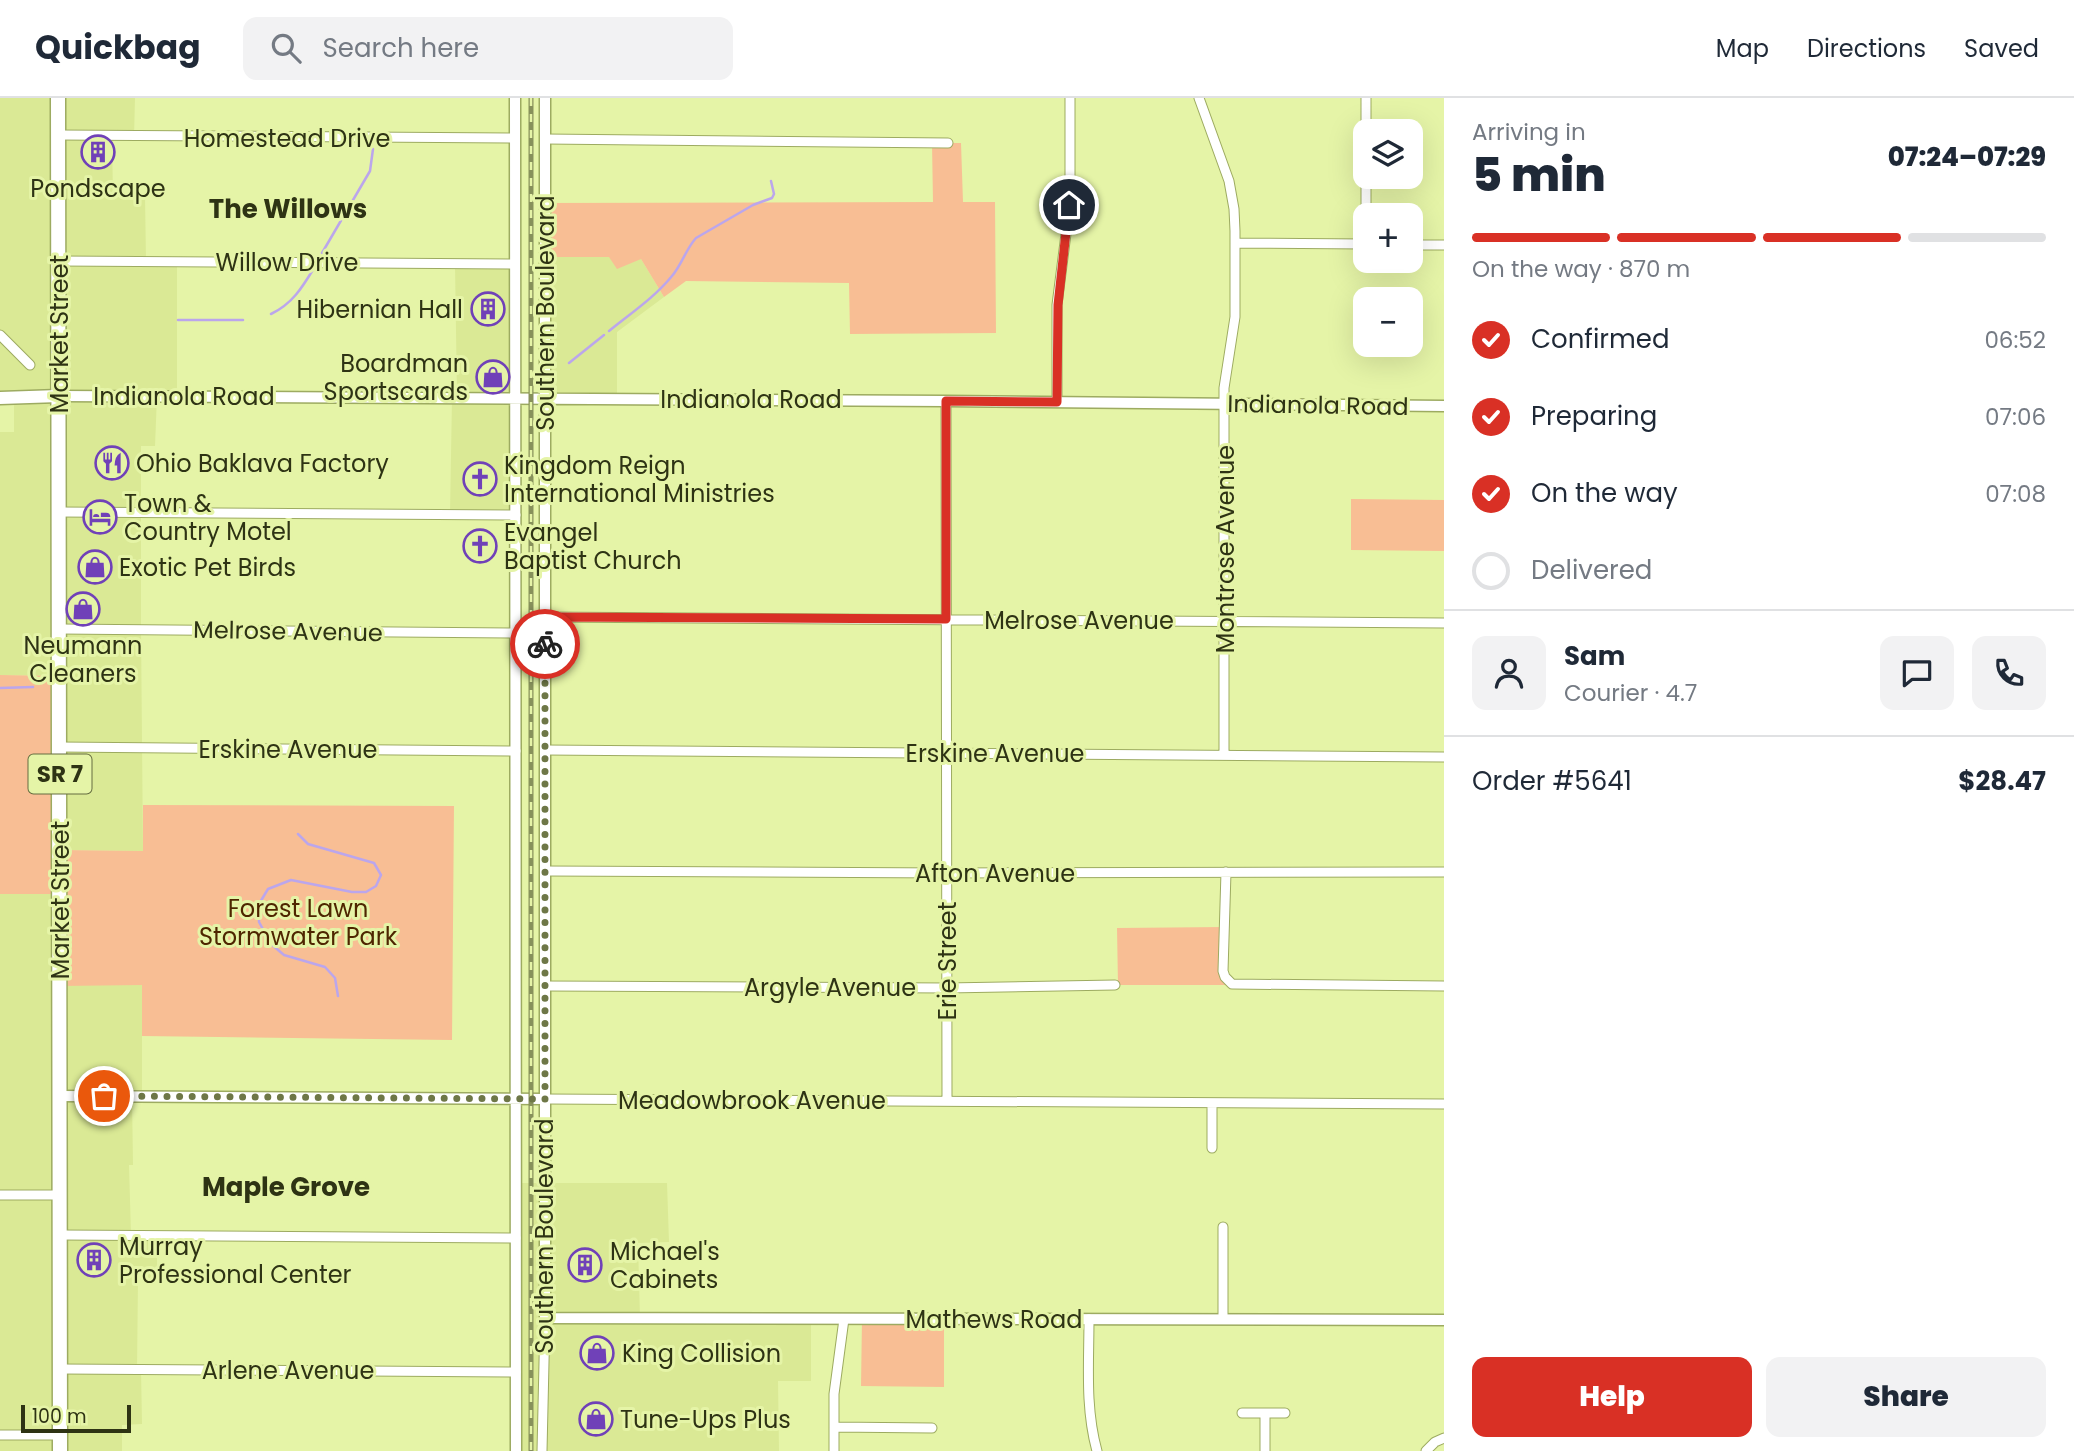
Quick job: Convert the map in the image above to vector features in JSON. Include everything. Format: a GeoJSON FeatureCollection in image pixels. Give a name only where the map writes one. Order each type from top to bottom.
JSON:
{"type":"FeatureCollection","features":[{"type":"Feature","properties":{"kind":"main road","name":"Market Street"},"geometry":{"type":"LineString","coordinates":[[58,98],[60,1451]]}},
{"type":"Feature","properties":{"kind":"main road"},"geometry":{"type":"LineString","coordinates":[[0,398],[59,396]]}},
{"type":"Feature","properties":{"kind":"street","name":"Southern Boulevard"},"geometry":{"type":"LineString","coordinates":[[515,98],[516,1451]]}},
{"type":"Feature","properties":{"kind":"street","name":"Southern Boulevard"},"geometry":{"type":"LineString","coordinates":[[542,1451],[545,1099],[545,98]]}},
{"type":"Feature","properties":{"kind":"street"},"geometry":{"type":"LineString","coordinates":[[1057,402],[1058,305],[1068,226],[1070,183],[1070,98]]}},
{"type":"Feature","properties":{"kind":"street","name":"Montrose Avenue"},"geometry":{"type":"LineString","coordinates":[[1199,98],[1229,181],[1236,243],[1235,317],[1226,371],[1224,404],[1224,755]]}},
{"type":"Feature","properties":{"kind":"street"},"geometry":{"type":"LineString","coordinates":[[1366,98],[1366,119]]}},
{"type":"Feature","properties":{"kind":"street","name":"Homestead Drive"},"geometry":{"type":"LineString","coordinates":[[58,135],[515,138]]}},
{"type":"Feature","properties":{"kind":"street"},"geometry":{"type":"LineString","coordinates":[[545,139],[948,143]]}},
{"type":"Feature","properties":{"kind":"street"},"geometry":{"type":"LineString","coordinates":[[1236,243],[1353,244]]}},
{"type":"Feature","properties":{"kind":"street"},"geometry":{"type":"LineString","coordinates":[[1423,245],[1444,245]]}},
{"type":"Feature","properties":{"kind":"street","name":"Willow Drive"},"geometry":{"type":"LineString","coordinates":[[59,261],[515,264]]}},
{"type":"Feature","properties":{"kind":"street"},"geometry":{"type":"LineString","coordinates":[[0,335],[30,365]]}},
{"type":"Feature","properties":{"kind":"street","name":"Indianola Road"},"geometry":{"type":"LineString","coordinates":[[59,396],[1444,406]]}},
{"type":"Feature","properties":{"kind":"street","name":"Erie Street"},"geometry":{"type":"LineString","coordinates":[[946,401],[947,1101]]}},
{"type":"Feature","properties":{"kind":"street"},"geometry":{"type":"LineString","coordinates":[[59,512],[516,515]]}},
{"type":"Feature","properties":{"kind":"street","name":"Melrose Avenue"},"geometry":{"type":"LineString","coordinates":[[546,617],[1444,623]]}},
{"type":"Feature","properties":{"kind":"street","name":"Melrose Avenue"},"geometry":{"type":"LineString","coordinates":[[60,629],[516,633]]}},
{"type":"Feature","properties":{"kind":"street","name":"Erskine Avenue"},"geometry":{"type":"LineString","coordinates":[[60,747],[516,751]]}},
{"type":"Feature","properties":{"kind":"street","name":"Erskine Avenue"},"geometry":{"type":"LineString","coordinates":[[545,750],[1444,757]]}},
{"type":"Feature","properties":{"kind":"street","name":"Afton Avenue"},"geometry":{"type":"LineString","coordinates":[[545,871],[1444,872]]}},
{"type":"Feature","properties":{"kind":"street"},"geometry":{"type":"LineString","coordinates":[[1226,872],[1223,971],[1225,977],[1234,985],[1444,986]]}},
{"type":"Feature","properties":{"kind":"street","name":"Argyle Avenue"},"geometry":{"type":"LineString","coordinates":[[545,986],[947,988],[1115,985]]}},
{"type":"Feature","properties":{"kind":"street","name":"Meadowbrook Avenue"},"geometry":{"type":"LineString","coordinates":[[60,1096],[1444,1104]]}},
{"type":"Feature","properties":{"kind":"street"},"geometry":{"type":"LineString","coordinates":[[1212,1102],[1212,1148]]}},
{"type":"Feature","properties":{"kind":"street"},"geometry":{"type":"LineString","coordinates":[[0,1195],[60,1195]]}},
{"type":"Feature","properties":{"kind":"street"},"geometry":{"type":"LineString","coordinates":[[1223,1227],[1223,1319]]}},
{"type":"Feature","properties":{"kind":"street"},"geometry":{"type":"LineString","coordinates":[[61,1235],[516,1238]]}},
{"type":"Feature","properties":{"kind":"street","name":"Mathews Road"},"geometry":{"type":"LineString","coordinates":[[544,1318],[1444,1320]]}},
{"type":"Feature","properties":{"kind":"street"},"geometry":{"type":"LineString","coordinates":[[834,1451],[834,1394],[844,1319]]}},
{"type":"Feature","properties":{"kind":"street"},"geometry":{"type":"LineString","coordinates":[[1089,1319],[1089,1404],[1097,1451]]}},
{"type":"Feature","properties":{"kind":"street","name":"Arlene Avenue"},"geometry":{"type":"LineString","coordinates":[[61,1369],[516,1372]]}},
{"type":"Feature","properties":{"kind":"street"},"geometry":{"type":"LineString","coordinates":[[1242,1413],[1285,1413]]}},
{"type":"Feature","properties":{"kind":"street"},"geometry":{"type":"LineString","coordinates":[[1265,1413],[1265,1451]]}},
{"type":"Feature","properties":{"kind":"street"},"geometry":{"type":"LineString","coordinates":[[834,1427],[932,1428]]}},
{"type":"Feature","properties":{"kind":"street"},"geometry":{"type":"LineString","coordinates":[[0,1434],[60,1435]]}},
{"type":"Feature","properties":{"kind":"street"},"geometry":{"type":"LineString","coordinates":[[1426,1451],[1444,1438]]}},
{"type":"Feature","properties":{"kind":"shaded area"},"geometry":{"type":"Polygon","coordinates":[[[0,98],[135,98],[134,137],[112,137],[113,197],[145,197],[146,261],[177,262],[177,396],[157,396],[155,446],[141,446],[143,851],[60,850],[59,676],[0,675],[0,432],[14,432],[14,398],[0,398],[0,98]]]}},
{"type":"Feature","properties":{"kind":"shaded area"},"geometry":{"type":"Polygon","coordinates":[[[545,257],[641,259],[664,297],[617,332],[617,398],[544,398],[545,257]]]}},
{"type":"Feature","properties":{"kind":"shaded area"},"geometry":{"type":"Polygon","coordinates":[[[455,264],[515,264],[516,515],[450,515],[452,398],[457,397],[455,264]]]}},
{"type":"Feature","properties":{"kind":"shaded area"},"geometry":{"type":"Polygon","coordinates":[[[0,894],[60,894],[142,985],[142,1096],[132,1097],[133,1165],[129,1165],[131,1235],[157,1235],[157,1279],[138,1280],[137,1369],[141,1370],[142,1424],[122,1425],[122,1451],[0,1451],[0,894]]]}},
{"type":"Feature","properties":{"kind":"shaded area"},"geometry":{"type":"Polygon","coordinates":[[[516,1183],[667,1183],[669,1242],[638,1243],[640,1318],[811,1319],[811,1381],[778,1381],[779,1451],[516,1451],[516,1183]]]}},
{"type":"Feature","properties":{"kind":"green space"},"geometry":{"type":"Polygon","coordinates":[[[932,143],[961,143],[963,202],[995,202],[996,333],[850,334],[849,283],[686,281],[664,297],[641,259],[617,269],[609,257],[545,257],[545,203],[933,202],[932,143]]]}},
{"type":"Feature","properties":{"kind":"green space"},"geometry":{"type":"Polygon","coordinates":[[[1351,499],[1444,500],[1444,551],[1351,550],[1351,499]]]}},
{"type":"Feature","properties":{"kind":"green space","name":"Forest Lawn Stormwater Park"},"geometry":{"type":"Polygon","coordinates":[[[0,675],[60,676],[60,850],[143,851],[143,805],[454,806],[452,1040],[142,1036],[142,985],[60,986],[60,894],[0,894],[0,675]]]}},
{"type":"Feature","properties":{"kind":"green space"},"geometry":{"type":"Polygon","coordinates":[[[1224,927],[1223,971],[1234,985],[1118,985],[1117,928],[1224,927]]]}},
{"type":"Feature","properties":{"kind":"green space"},"geometry":{"type":"Polygon","coordinates":[[[862,1319],[944,1319],[944,1387],[861,1386],[862,1319]]]}},
{"type":"Feature","properties":{"kind":"waterway"},"geometry":{"type":"LineString","coordinates":[[322,253],[370,171],[373,149]]}},
{"type":"Feature","properties":{"kind":"waterway"},"geometry":{"type":"LineString","coordinates":[[609,331],[665,284],[696,238],[753,205],[772,198],[774,194],[771,181]]}},
{"type":"Feature","properties":{"kind":"waterway"},"geometry":{"type":"LineString","coordinates":[[271,314],[291,300],[314,268]]}},
{"type":"Feature","properties":{"kind":"waterway"},"geometry":{"type":"LineString","coordinates":[[178,320],[243,320]]}},
{"type":"Feature","properties":{"kind":"waterway"},"geometry":{"type":"LineString","coordinates":[[569,363],[604,335]]}},
{"type":"Feature","properties":{"kind":"waterway"},"geometry":{"type":"LineString","coordinates":[[0,688],[33,687]]}},
{"type":"Feature","properties":{"kind":"waterway"},"geometry":{"type":"LineString","coordinates":[[298,834],[308,844],[374,863],[381,875],[376,886],[366,892],[352,892],[291,880],[268,889],[259,904],[259,922],[271,944],[284,955],[325,967],[335,978],[338,996]]}},
{"type":"Feature","properties":{"kind":"railway"},"geometry":{"type":"LineString","coordinates":[[531,98],[531,1451]]}},
{"type":"Feature","properties":{"kind":"way so far"},"geometry":{"type":"LineString","coordinates":[[104,1096],[545,1099],[545,644]]}},
{"type":"Feature","properties":{"kind":"place","name":"Pondscape"},"geometry":{"type":"Point","coordinates":[98,152]}},
{"type":"Feature","properties":{"kind":"place","name":"Hibernian Hall"},"geometry":{"type":"Point","coordinates":[488,309]}},
{"type":"Feature","properties":{"kind":"place","name":"Boardman Sportscards"},"geometry":{"type":"Point","coordinates":[493,377]}},
{"type":"Feature","properties":{"kind":"place","name":"Ohio Baklava Factory"},"geometry":{"type":"Point","coordinates":[112,463]}},
{"type":"Feature","properties":{"kind":"place","name":"Kingdom Reign International Ministries"},"geometry":{"type":"Point","coordinates":[480,479]}},
{"type":"Feature","properties":{"kind":"place","name":"Town & Country Motel"},"geometry":{"type":"Point","coordinates":[100,517]}},
{"type":"Feature","properties":{"kind":"place","name":"Evangel Baptist Church"},"geometry":{"type":"Point","coordinates":[480,546]}},
{"type":"Feature","properties":{"kind":"place","name":"Exotic Pet Birds"},"geometry":{"type":"Point","coordinates":[95,567]}},
{"type":"Feature","properties":{"kind":"place","name":"Neumann Cleaners"},"geometry":{"type":"Point","coordinates":[83,609]}},
{"type":"Feature","properties":{"kind":"place","name":"Murray Professional Center"},"geometry":{"type":"Point","coordinates":[94,1260]}},
{"type":"Feature","properties":{"kind":"place","name":"Michael's Cabinets"},"geometry":{"type":"Point","coordinates":[585,1265]}},
{"type":"Feature","properties":{"kind":"place","name":"King Collision"},"geometry":{"type":"Point","coordinates":[597,1353]}},
{"type":"Feature","properties":{"kind":"place","name":"Tune-Ups Plus"},"geometry":{"type":"Point","coordinates":[596,1419]}},
{"type":"Feature","properties":{"kind":"district","name":"The Willows"},"geometry":{"type":"Point","coordinates":[288,209]}},
{"type":"Feature","properties":{"kind":"district","name":"Maple Grove"},"geometry":{"type":"Point","coordinates":[286,1187]}},
{"type":"Feature","properties":{"kind":"route"},"geometry":{"type":"LineString","coordinates":[[545,644],[546,617],[946,619],[946,401],[1057,402],[1058,305],[1069,205]]}}]}
